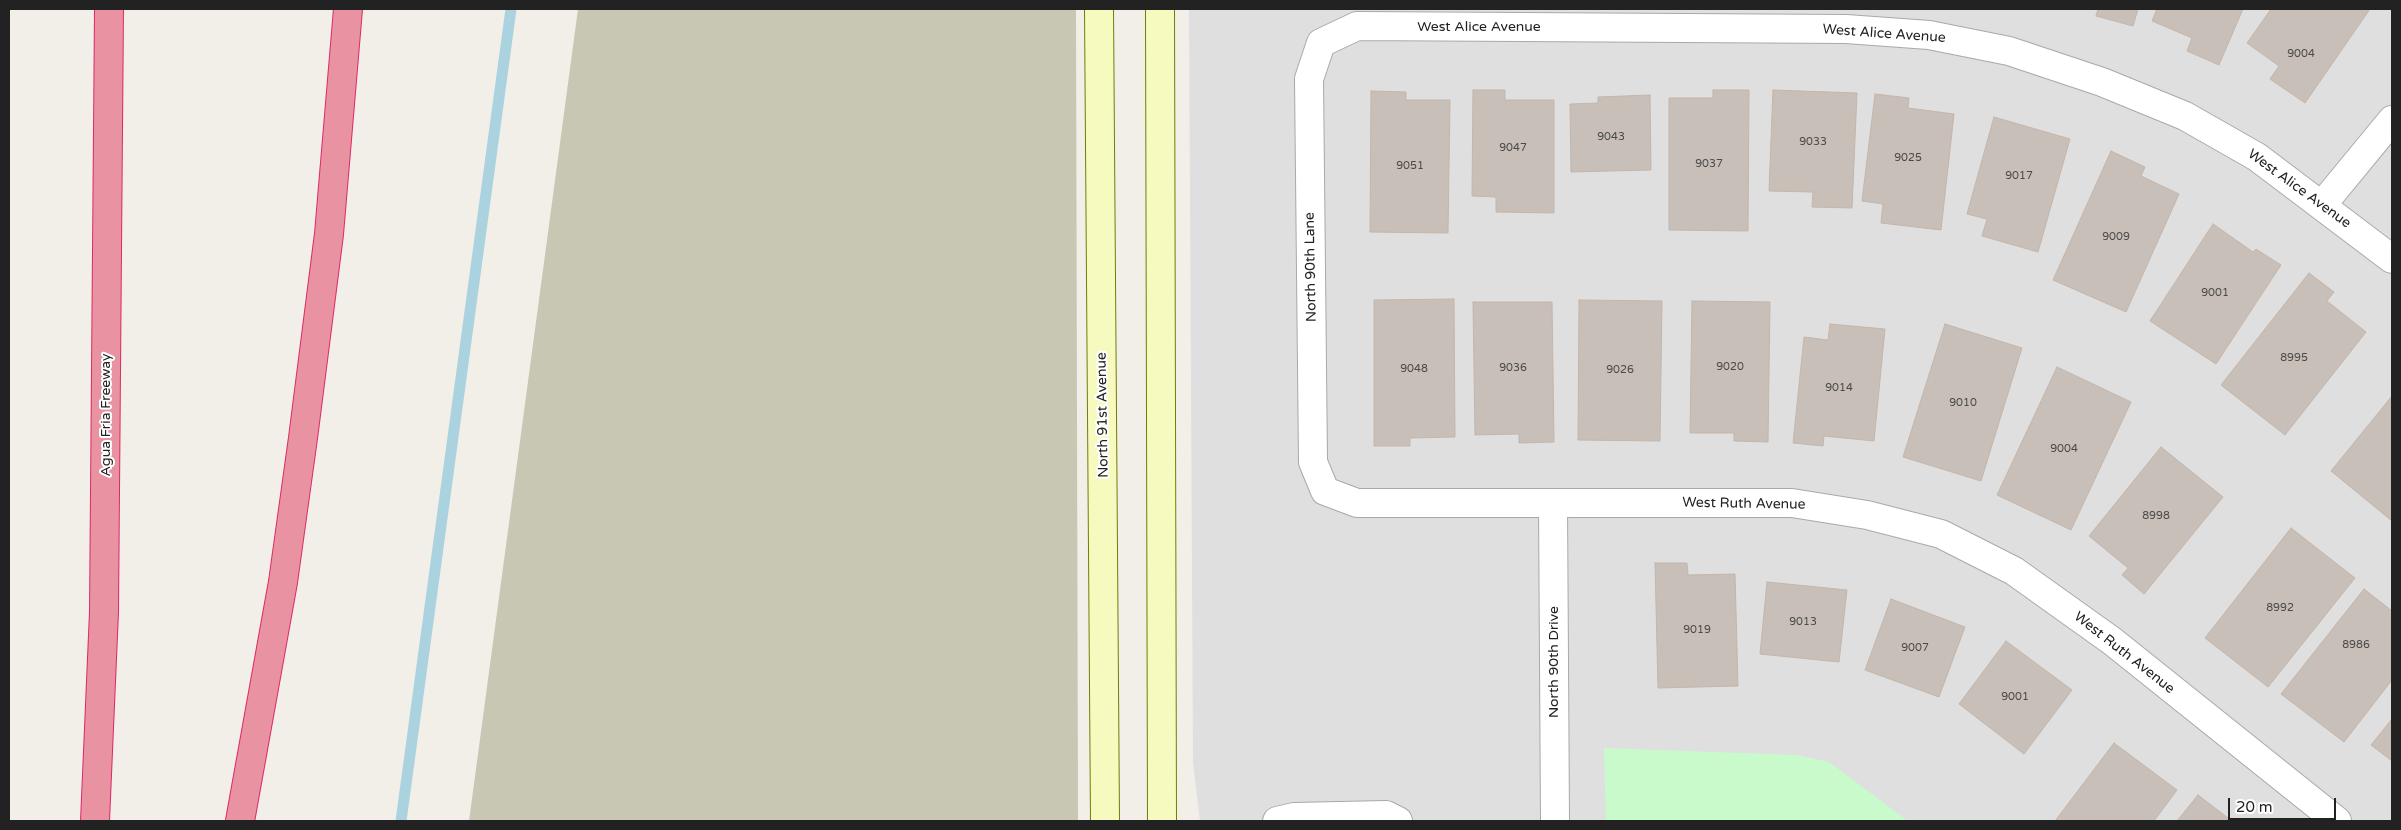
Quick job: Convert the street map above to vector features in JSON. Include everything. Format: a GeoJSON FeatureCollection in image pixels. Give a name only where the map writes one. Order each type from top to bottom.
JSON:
{"type":"FeatureCollection","features":[{"type":"Feature","properties":{"kind":"highway","name":"Agua Fria Freeway"},"geometry":{"type":"LineString","coordinates":[[95,821],[104,612],[109,9]]}},
{"type":"Feature","properties":{"kind":"highway"},"geometry":{"type":"LineString","coordinates":[[240,821],[283,582],[301,448],[328,234],[348,9]]}},
{"type":"Feature","properties":{"kind":"main road","name":"North 91st Avenue"},"geometry":{"type":"LineString","coordinates":[[1099,9],[1105,821]]}},
{"type":"Feature","properties":{"kind":"main road"},"geometry":{"type":"LineString","coordinates":[[1160,9],[1162,821]]}},
{"type":"Feature","properties":{"kind":"street","name":"West Alice Avenue"},"geometry":{"type":"LineString","coordinates":[[1321,43],[1357,26],[1846,29],[1929,35],[2010,51],[2102,82],[2185,116],[2257,157],[2392,259]]}},
{"type":"Feature","properties":{"kind":"street","name":"North 90th Lane"},"geometry":{"type":"LineString","coordinates":[[1321,43],[1309,79],[1313,462],[1325,491]]}},
{"type":"Feature","properties":{"kind":"street"},"geometry":{"type":"LineString","coordinates":[[2322,205],[2392,120]]}},
{"type":"Feature","properties":{"kind":"street","name":"West Ruth Avenue"},"geometry":{"type":"LineString","coordinates":[[1325,491],[1357,503],[1792,503],[1867,515],[1941,534],[2014,571],[2112,641],[2337,821]]}},
{"type":"Feature","properties":{"kind":"street","name":"North 90th Drive"},"geometry":{"type":"LineString","coordinates":[[1553,503],[1555,821]]}},
{"type":"Feature","properties":{"kind":"street"},"geometry":{"type":"LineString","coordinates":[[1278,821],[1294,817],[1386,815],[1398,821]]}},
{"type":"Feature","properties":{"kind":"shaded area"},"geometry":{"type":"Polygon","coordinates":[[[578,9],[1076,9],[1078,821],[469,821],[578,9]]]}},
{"type":"Feature","properties":{"kind":"shaded area"},"geometry":{"type":"Polygon","coordinates":[[[1189,9],[2392,9],[2392,821],[1200,821],[1193,763],[1189,9]]]}},
{"type":"Feature","properties":{"kind":"green space"},"geometry":{"type":"Polygon","coordinates":[[[1604,748],[1797,755],[1829,762],[1908,821],[1606,821],[1604,748]]]}},
{"type":"Feature","properties":{"kind":"building"},"geometry":{"type":"Polygon","coordinates":[[[2098,9],[2138,9],[2133,26],[2096,16],[2098,9]]]}},
{"type":"Feature","properties":{"kind":"building"},"geometry":{"type":"Polygon","coordinates":[[[2157,9],[2243,9],[2219,65],[2187,51],[2192,38],[2152,21],[2157,9]]]}},
{"type":"Feature","properties":{"kind":"building"},"geometry":{"type":"Polygon","coordinates":[[[2271,9],[2370,9],[2305,103],[2270,79],[2279,66],[2247,43],[2271,9]]]}},
{"type":"Feature","properties":{"kind":"building"},"geometry":{"type":"Polygon","coordinates":[[[1473,90],[1505,90],[1505,100],[1554,100],[1554,213],[1496,212],[1496,197],[1472,196],[1473,90]]]}},
{"type":"Feature","properties":{"kind":"building"},"geometry":{"type":"Polygon","coordinates":[[[1713,90],[1749,90],[1748,231],[1669,230],[1669,98],[1713,98],[1713,90]]]}},
{"type":"Feature","properties":{"kind":"building"},"geometry":{"type":"Polygon","coordinates":[[[1773,90],[1857,93],[1852,208],[1812,207],[1813,192],[1769,191],[1773,90]]]}},
{"type":"Feature","properties":{"kind":"building"},"geometry":{"type":"Polygon","coordinates":[[[1371,91],[1406,92],[1406,100],[1450,100],[1448,233],[1370,232],[1371,91]]]}},
{"type":"Feature","properties":{"kind":"building"},"geometry":{"type":"Polygon","coordinates":[[[1875,94],[1909,98],[1908,108],[1954,114],[1941,230],[1881,223],[1883,204],[1862,201],[1875,94]]]}},
{"type":"Feature","properties":{"kind":"building"},"geometry":{"type":"Polygon","coordinates":[[[1650,95],[1651,170],[1571,172],[1570,104],[1598,103],[1598,97],[1650,95]]]}},
{"type":"Feature","properties":{"kind":"building"},"geometry":{"type":"Polygon","coordinates":[[[1994,117],[2070,139],[2038,252],[1982,236],[1987,219],[1967,214],[1994,117]]]}},
{"type":"Feature","properties":{"kind":"building"},"geometry":{"type":"Polygon","coordinates":[[[2111,151],[2145,167],[2141,176],[2179,194],[2126,312],[2053,280],[2111,151]]]}},
{"type":"Feature","properties":{"kind":"building"},"geometry":{"type":"Polygon","coordinates":[[[2213,224],[2253,252],[2256,249],[2281,265],[2216,364],[2150,321],[2213,224]]]}},
{"type":"Feature","properties":{"kind":"building"},"geometry":{"type":"Polygon","coordinates":[[[2309,273],[2334,292],[2327,301],[2366,332],[2285,435],[2221,385],[2309,273]]]}},
{"type":"Feature","properties":{"kind":"building"},"geometry":{"type":"Polygon","coordinates":[[[1454,299],[1455,437],[1410,438],[1410,446],[1374,446],[1374,300],[1454,299]]]}},
{"type":"Feature","properties":{"kind":"building"},"geometry":{"type":"Polygon","coordinates":[[[1579,300],[1662,301],[1660,441],[1578,440],[1579,300]]]}},
{"type":"Feature","properties":{"kind":"building"},"geometry":{"type":"Polygon","coordinates":[[[1692,301],[1770,302],[1768,442],[1734,441],[1734,433],[1690,433],[1692,301]]]}},
{"type":"Feature","properties":{"kind":"building"},"geometry":{"type":"Polygon","coordinates":[[[1473,302],[1552,302],[1554,442],[1519,443],[1519,434],[1475,435],[1473,302]]]}},
{"type":"Feature","properties":{"kind":"building"},"geometry":{"type":"Polygon","coordinates":[[[1830,324],[1885,329],[1874,441],[1824,436],[1823,446],[1793,443],[1804,337],[1828,340],[1830,324]]]}},
{"type":"Feature","properties":{"kind":"building"},"geometry":{"type":"Polygon","coordinates":[[[1945,324],[2022,348],[1981,481],[1903,457],[1945,324]]]}},
{"type":"Feature","properties":{"kind":"building"},"geometry":{"type":"Polygon","coordinates":[[[2057,367],[2131,402],[2071,530],[1997,495],[2057,367]]]}},
{"type":"Feature","properties":{"kind":"building"},"geometry":{"type":"Polygon","coordinates":[[[2392,396],[2392,521],[2331,471],[2392,396]]]}},
{"type":"Feature","properties":{"kind":"building"},"geometry":{"type":"Polygon","coordinates":[[[2161,447],[2223,497],[2144,594],[2122,575],[2128,568],[2089,536],[2161,447]]]}},
{"type":"Feature","properties":{"kind":"building"},"geometry":{"type":"Polygon","coordinates":[[[2291,528],[2355,578],[2268,687],[2205,638],[2291,528]]]}},
{"type":"Feature","properties":{"kind":"building"},"geometry":{"type":"Polygon","coordinates":[[[1655,563],[1687,563],[1688,575],[1735,574],[1738,686],[1658,688],[1655,563]]]}},
{"type":"Feature","properties":{"kind":"building"},"geometry":{"type":"Polygon","coordinates":[[[1767,582],[1847,590],[1839,662],[1760,654],[1767,582]]]}},
{"type":"Feature","properties":{"kind":"building"},"geometry":{"type":"Polygon","coordinates":[[[2364,589],[2392,611],[2392,680],[2344,742],[2281,694],[2364,589]]]}},
{"type":"Feature","properties":{"kind":"building"},"geometry":{"type":"Polygon","coordinates":[[[1891,599],[1965,627],[1939,697],[1865,670],[1891,599]]]}},
{"type":"Feature","properties":{"kind":"building"},"geometry":{"type":"Polygon","coordinates":[[[2006,641],[2072,690],[2024,754],[1959,704],[2006,641]]]}},
{"type":"Feature","properties":{"kind":"building"},"geometry":{"type":"Polygon","coordinates":[[[2392,719],[2392,761],[2371,745],[2392,719]]]}},
{"type":"Feature","properties":{"kind":"building"},"geometry":{"type":"Polygon","coordinates":[[[2114,743],[2177,790],[2154,821],[2055,821],[2114,743]]]}},
{"type":"Feature","properties":{"kind":"building"},"geometry":{"type":"Polygon","coordinates":[[[2198,795],[2232,821],[2177,821],[2198,795]]]}},
{"type":"Feature","properties":{"kind":"waterway"},"geometry":{"type":"LineString","coordinates":[[401,821],[511,9]]}}]}
